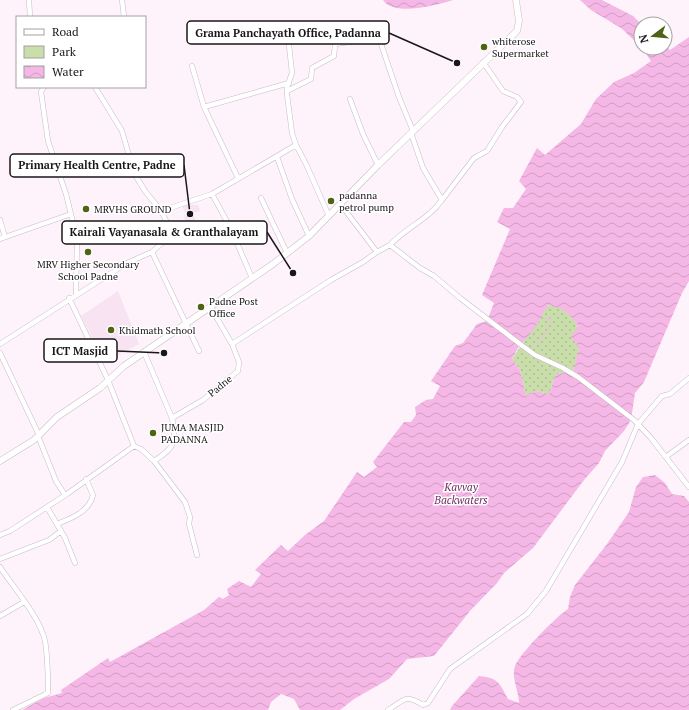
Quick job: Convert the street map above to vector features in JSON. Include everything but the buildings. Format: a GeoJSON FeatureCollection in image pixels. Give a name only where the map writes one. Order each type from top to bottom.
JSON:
{"type":"FeatureCollection","features":[{"type":"Feature","properties":{"kind":"main road"},"geometry":{"type":"LineString","coordinates":[[0,461],[38,435],[57,417],[100,388],[124,366],[211,308],[309,236],[341,205],[378,165],[483,62],[517,31],[519,21],[516,2]]}},
{"type":"Feature","properties":{"kind":"street"},"geometry":{"type":"LineString","coordinates":[[29,0],[30,16]]}},
{"type":"Feature","properties":{"kind":"street"},"geometry":{"type":"LineString","coordinates":[[122,0],[124,16]]}},
{"type":"Feature","properties":{"kind":"street"},"geometry":{"type":"LineString","coordinates":[[287,91],[311,79],[312,68],[334,56],[335,44],[379,38],[423,168],[442,200]]}},
{"type":"Feature","properties":{"kind":"street"},"geometry":{"type":"LineString","coordinates":[[288,45],[292,73],[287,91],[290,118],[296,145],[329,216]]}},
{"type":"Feature","properties":{"kind":"street"},"geometry":{"type":"LineString","coordinates":[[211,308],[232,344],[331,280],[390,245],[407,229],[429,214],[442,200],[474,158],[487,151],[502,126],[521,102],[517,97],[503,91],[483,62]]}},
{"type":"Feature","properties":{"kind":"street"},"geometry":{"type":"LineString","coordinates":[[192,66],[204,107],[238,178]]}},
{"type":"Feature","properties":{"kind":"street"},"geometry":{"type":"LineString","coordinates":[[204,107],[289,83]]}},
{"type":"Feature","properties":{"kind":"street"},"geometry":{"type":"LineString","coordinates":[[43,88],[41,92],[48,142],[71,214],[77,239],[76,295]]}},
{"type":"Feature","properties":{"kind":"street"},"geometry":{"type":"LineString","coordinates":[[0,344],[70,298],[127,264],[152,252],[171,235],[171,230],[161,211],[145,191],[134,173],[122,131],[96,88]]}},
{"type":"Feature","properties":{"kind":"street"},"geometry":{"type":"LineString","coordinates":[[350,99],[363,134],[378,165]]}},
{"type":"Feature","properties":{"kind":"street"},"geometry":{"type":"LineString","coordinates":[[161,211],[212,194],[296,145]]}},
{"type":"Feature","properties":{"kind":"street"},"geometry":{"type":"LineString","coordinates":[[276,157],[292,199],[309,236]]}},
{"type":"Feature","properties":{"kind":"street"},"geometry":{"type":"LineString","coordinates":[[212,194],[252,278]]}},
{"type":"Feature","properties":{"kind":"street"},"geometry":{"type":"LineString","coordinates":[[261,198],[287,253]]}},
{"type":"Feature","properties":{"kind":"street"},"geometry":{"type":"LineString","coordinates":[[341,205],[377,252]]}},
{"type":"Feature","properties":{"kind":"street"},"geometry":{"type":"LineString","coordinates":[[0,220],[3,238],[71,214]]}},
{"type":"Feature","properties":{"kind":"street"},"geometry":{"type":"LineString","coordinates":[[390,245],[420,268],[434,276],[474,309],[535,355],[578,377],[634,420],[666,456],[689,486]]}},
{"type":"Feature","properties":{"kind":"street"},"geometry":{"type":"LineString","coordinates":[[152,252],[199,351]]}},
{"type":"Feature","properties":{"kind":"street"},"geometry":{"type":"LineString","coordinates":[[70,298],[108,380],[134,446],[141,449],[154,461],[188,509],[190,516],[189,524],[197,555]]}},
{"type":"Feature","properties":{"kind":"street","name":"Padne"},"geometry":{"type":"LineString","coordinates":[[172,418],[203,400],[238,371],[239,362],[232,344]]}},
{"type":"Feature","properties":{"kind":"street"},"geometry":{"type":"LineString","coordinates":[[144,352],[172,418],[175,433],[168,453],[154,461]]}},
{"type":"Feature","properties":{"kind":"street"},"geometry":{"type":"LineString","coordinates":[[0,353],[38,435],[56,481],[65,495]]}},
{"type":"Feature","properties":{"kind":"street"},"geometry":{"type":"LineString","coordinates":[[388,710],[404,698],[412,698],[423,705],[428,703],[450,669],[526,614],[546,591],[622,462],[638,424],[662,396],[670,394],[689,378]]}},
{"type":"Feature","properties":{"kind":"street"},"geometry":{"type":"LineString","coordinates":[[666,456],[689,440]]}},
{"type":"Feature","properties":{"kind":"street"},"geometry":{"type":"LineString","coordinates":[[0,535],[10,531],[47,507],[134,446]]}},
{"type":"Feature","properties":{"kind":"street"},"geometry":{"type":"LineString","coordinates":[[57,524],[74,517],[88,507],[93,495],[86,479]]}},
{"type":"Feature","properties":{"kind":"street"},"geometry":{"type":"LineString","coordinates":[[47,507],[61,531],[76,563]]}},
{"type":"Feature","properties":{"kind":"street"},"geometry":{"type":"LineString","coordinates":[[0,559],[49,540],[61,531]]}},
{"type":"Feature","properties":{"kind":"street"},"geometry":{"type":"LineString","coordinates":[[0,567],[24,602],[45,640],[49,675],[48,693],[13,710]]}},
{"type":"Feature","properties":{"kind":"street"},"geometry":{"type":"LineString","coordinates":[[0,616],[24,602]]}},
{"type":"Feature","properties":{"kind":"shaded area"},"geometry":{"type":"Polygon","coordinates":[[[190,203],[191,205],[198,205],[200,211],[193,213],[196,222],[195,225],[191,226],[187,220],[185,220],[184,215],[186,215],[182,205],[190,203]]]}},
{"type":"Feature","properties":{"kind":"shaded area","name":"Khidmath School"},"geometry":{"type":"Polygon","coordinates":[[[118,291],[139,344],[105,362],[81,316],[118,291]]]}},
{"type":"Feature","properties":{"kind":"green space"},"geometry":{"type":"Polygon","coordinates":[[[548,305],[563,310],[574,318],[580,338],[578,356],[573,372],[556,374],[549,394],[536,391],[526,396],[520,370],[512,359],[548,305]]]}},
{"type":"Feature","properties":{"kind":"water"},"geometry":{"type":"Polygon","coordinates":[[[383,0],[453,0],[427,7],[406,9],[396,8],[383,0]]]}},
{"type":"Feature","properties":{"kind":"water"},"geometry":{"type":"Polygon","coordinates":[[[580,0],[602,0],[633,16],[633,39],[621,28],[591,10],[580,0]]]}},
{"type":"Feature","properties":{"kind":"water","name":"Kavvay Backwaters"},"geometry":{"type":"Polygon","coordinates":[[[689,37],[689,281],[682,293],[644,382],[635,393],[631,420],[624,431],[605,451],[599,463],[584,480],[533,548],[504,573],[497,583],[470,611],[434,656],[407,659],[389,679],[354,699],[340,710],[300,710],[294,699],[281,694],[271,702],[268,710],[22,710],[44,698],[62,693],[61,690],[108,658],[110,662],[204,610],[219,597],[223,599],[229,595],[227,589],[239,581],[251,587],[261,574],[255,570],[281,545],[288,551],[305,535],[324,521],[357,472],[364,477],[377,467],[373,462],[404,422],[411,422],[416,415],[415,407],[426,400],[433,399],[440,386],[431,381],[455,346],[463,343],[477,324],[487,321],[494,303],[482,295],[510,229],[497,222],[504,208],[513,208],[526,189],[519,181],[537,148],[545,155],[581,124],[596,99],[614,82],[634,73],[651,61],[648,56],[673,56],[673,48],[689,37]],[[548,305],[535,328],[518,348],[512,359],[520,370],[526,396],[536,391],[549,394],[556,374],[573,372],[579,348],[571,337],[578,326],[566,312],[548,305]]]}},
{"type":"Feature","properties":{"kind":"water"},"geometry":{"type":"Polygon","coordinates":[[[655,475],[665,483],[672,494],[684,496],[689,502],[689,710],[450,710],[479,676],[490,678],[497,682],[508,699],[519,703],[514,675],[515,666],[518,660],[555,619],[568,609],[570,597],[575,585],[607,544],[629,512],[636,487],[643,477],[655,475]]]}},
{"type":"Feature","properties":{"kind":"waterway"},"geometry":{"type":"LineString","coordinates":[[537,344],[548,329],[551,318],[546,319]]}},
{"type":"Feature","properties":{"kind":"place","name":"whiterose Supermarket"},"geometry":{"type":"Point","coordinates":[484,47]}},
{"type":"Feature","properties":{"kind":"place","name":"Grama Panchayath Office, Padanna"},"geometry":{"type":"Point","coordinates":[457,63]}},
{"type":"Feature","properties":{"kind":"place","name":"padanna petrol pump"},"geometry":{"type":"Point","coordinates":[331,201]}},
{"type":"Feature","properties":{"kind":"place","name":"MRVHS GROUND"},"geometry":{"type":"Point","coordinates":[86,209]}},
{"type":"Feature","properties":{"kind":"place","name":"Primary Health Centre, Padne"},"geometry":{"type":"Point","coordinates":[190,214]}},
{"type":"Feature","properties":{"kind":"place","name":"MRV Higher Secondary School Padne"},"geometry":{"type":"Point","coordinates":[88,252]}},
{"type":"Feature","properties":{"kind":"place","name":"Kairali Vayanasala & Granthalayam"},"geometry":{"type":"Point","coordinates":[293,273]}},
{"type":"Feature","properties":{"kind":"place","name":"Padne Post Office"},"geometry":{"type":"Point","coordinates":[201,307]}},
{"type":"Feature","properties":{"kind":"place","name":"Khidmath School"},"geometry":{"type":"Point","coordinates":[111,330]}},
{"type":"Feature","properties":{"kind":"place","name":"ICT Masjid"},"geometry":{"type":"Point","coordinates":[164,353]}},
{"type":"Feature","properties":{"kind":"place","name":"JUMA MASJID PADANNA"},"geometry":{"type":"Point","coordinates":[153,433]}}]}
